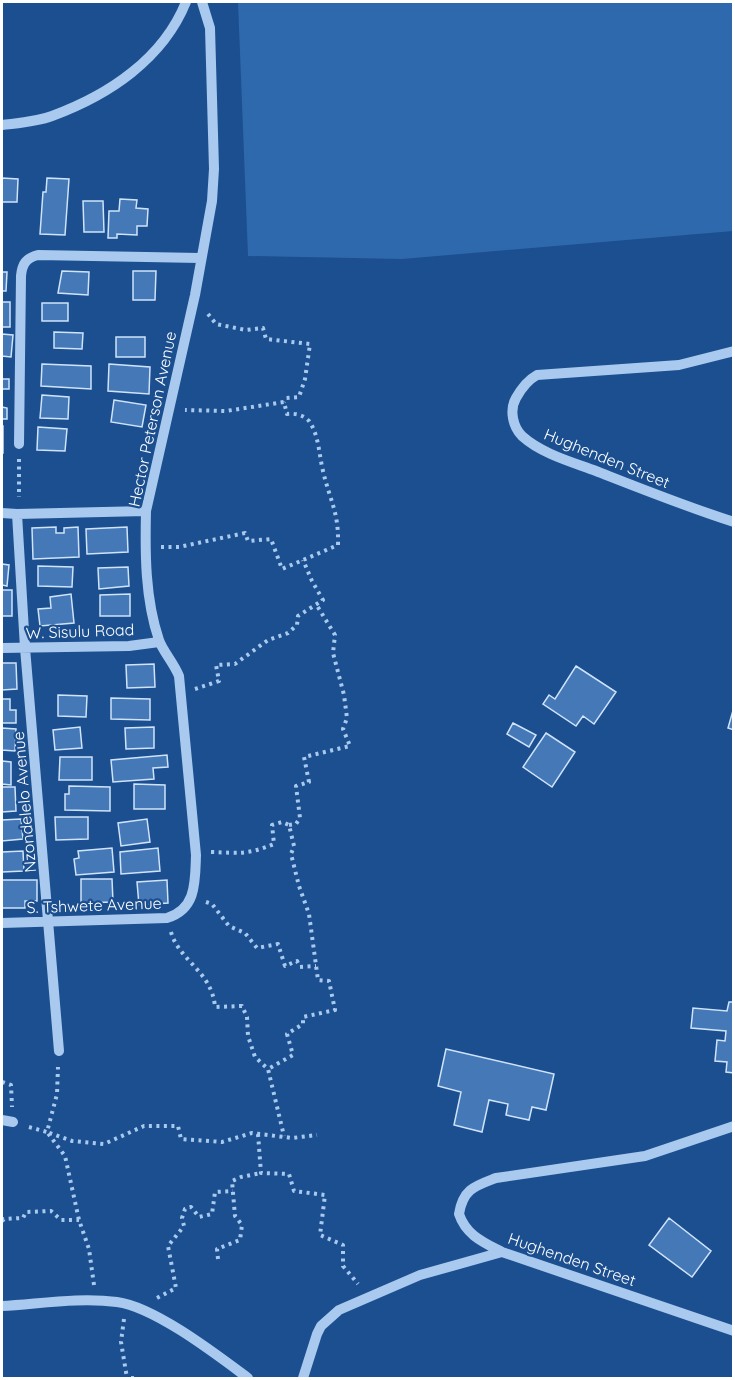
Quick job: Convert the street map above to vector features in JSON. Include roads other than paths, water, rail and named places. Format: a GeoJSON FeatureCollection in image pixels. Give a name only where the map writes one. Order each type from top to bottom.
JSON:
{"type":"FeatureCollection","features":[{"type":"Feature","properties":{"kind":"street"},"geometry":{"type":"LineString","coordinates":[[2,125],[51,117],[95,96],[129,76],[147,61],[169,35],[186,2]]}},
{"type":"Feature","properties":{"kind":"street","name":"Hector Peterson Avenue"},"geometry":{"type":"LineString","coordinates":[[185,908],[195,884],[196,855],[179,676],[159,642],[147,578],[145,547],[146,511],[195,295],[212,201],[214,169],[210,28],[202,2]]}},
{"type":"Feature","properties":{"kind":"street"},"geometry":{"type":"LineString","coordinates":[[19,444],[21,276],[25,262],[38,255],[200,258]]}},
{"type":"Feature","properties":{"kind":"street","name":"Hughenden Street"},"geometry":{"type":"LineString","coordinates":[[734,351],[679,365],[537,375],[526,383],[514,400],[512,411],[516,428],[521,435],[549,452],[639,488],[734,522]]}},
{"type":"Feature","properties":{"kind":"street"},"geometry":{"type":"LineString","coordinates":[[2,513],[146,511]]}},
{"type":"Feature","properties":{"kind":"street","name":"Nzondelelo Avenue"},"geometry":{"type":"LineString","coordinates":[[17,514],[25,648],[59,1051]]}},
{"type":"Feature","properties":{"kind":"street","name":"W. Sisulu Road"},"geometry":{"type":"LineString","coordinates":[[2,648],[129,645],[159,642]]}},
{"type":"Feature","properties":{"kind":"street","name":"S. Tshwete Avenue"},"geometry":{"type":"LineString","coordinates":[[2,923],[167,918],[185,908]]}},
{"type":"Feature","properties":{"kind":"street","name":"Hughenden Street"},"geometry":{"type":"LineString","coordinates":[[734,1126],[645,1156],[496,1178],[477,1186],[465,1195],[461,1201],[459,1214],[472,1235],[502,1252],[734,1331]]}},
{"type":"Feature","properties":{"kind":"street"},"geometry":{"type":"LineString","coordinates":[[303,1378],[321,1326],[339,1310],[420,1275],[502,1252]]}},
{"type":"Feature","properties":{"kind":"street"},"geometry":{"type":"LineString","coordinates":[[2,1306],[95,1300],[125,1304],[144,1310],[195,1341],[248,1378]]}}]}
